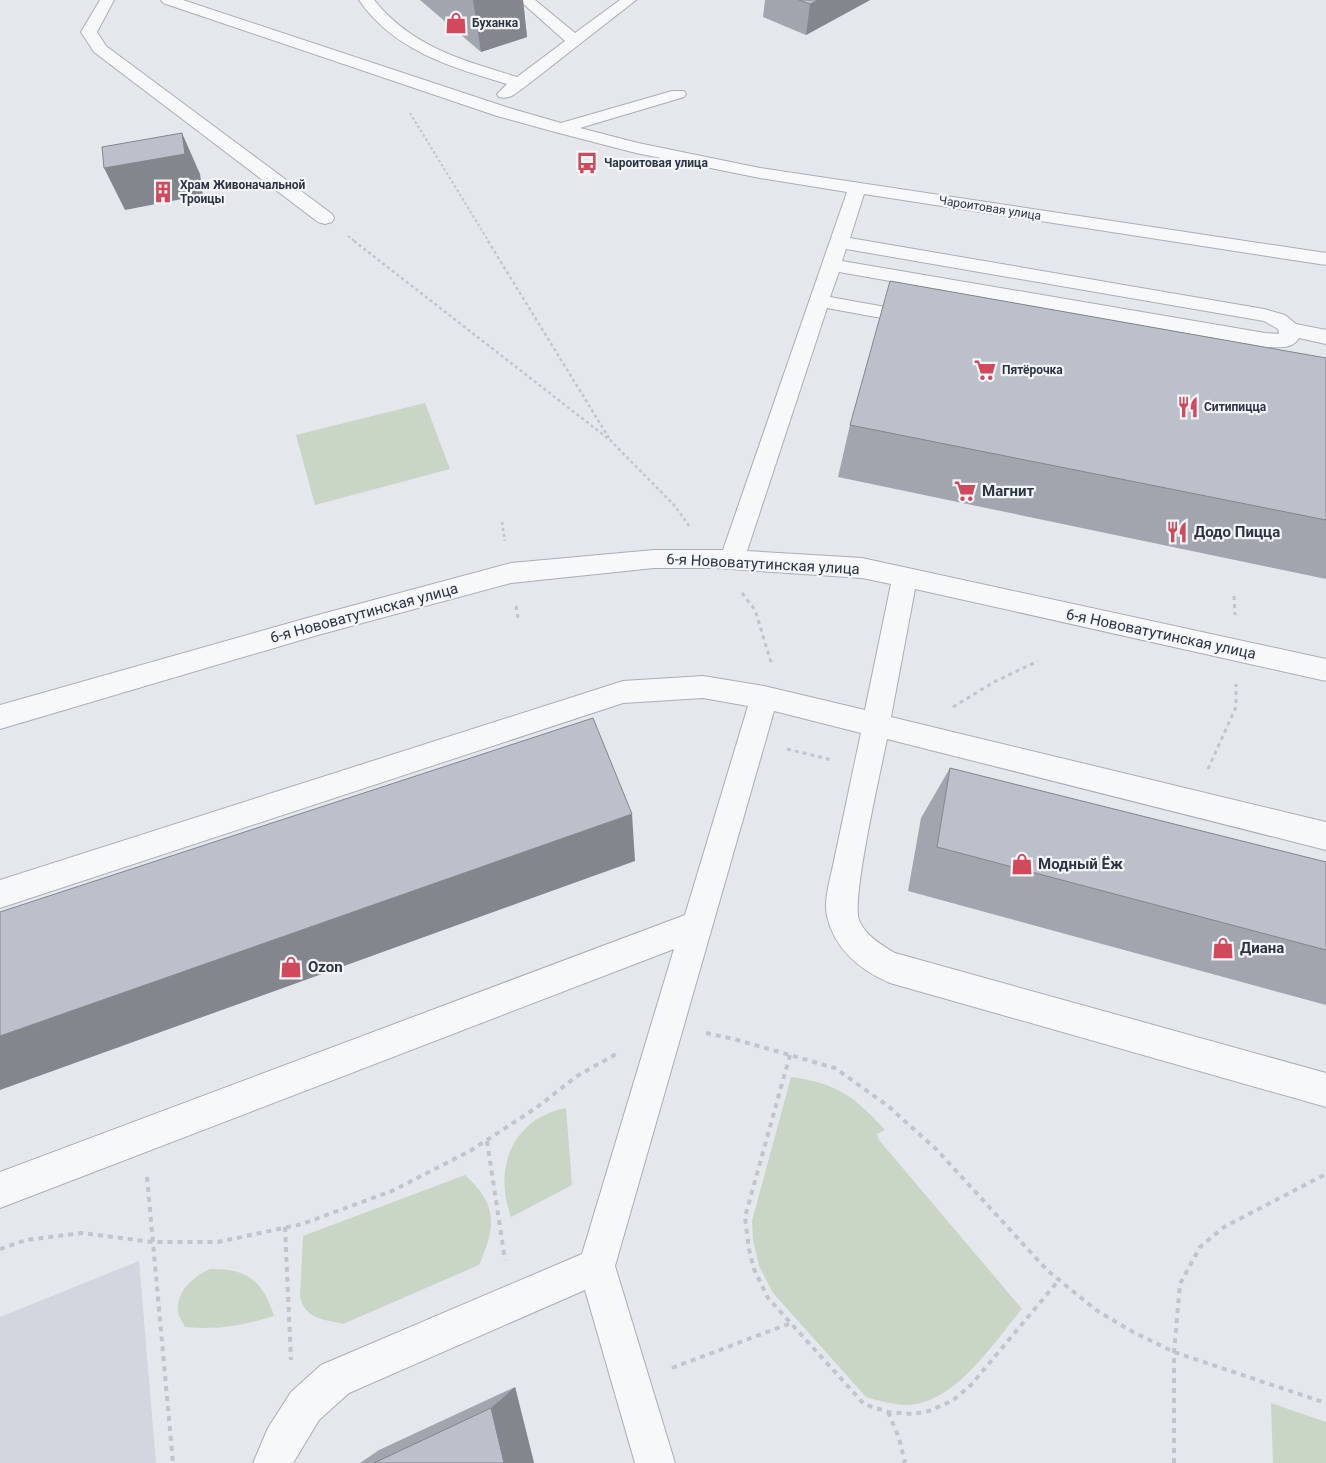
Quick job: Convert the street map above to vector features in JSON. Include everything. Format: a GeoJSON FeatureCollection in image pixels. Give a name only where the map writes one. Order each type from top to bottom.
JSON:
{"type":"FeatureCollection","features":[{"type":"Feature","properties":{"kind":"street"},"geometry":{"type":"LineString","coordinates":[[107,0],[89,32],[100,49],[325,218]]}},
{"type":"Feature","properties":{"kind":"street","name":"Чароитовая улица"},"geometry":{"type":"LineString","coordinates":[[168,0],[488,108],[560,129],[704,163],[1326,259]]}},
{"type":"Feature","properties":{"kind":"street"},"geometry":{"type":"LineString","coordinates":[[366,0],[373,10],[392,28],[432,55],[520,83]]}},
{"type":"Feature","properties":{"kind":"street"},"geometry":{"type":"LineString","coordinates":[[526,0],[575,41]]}},
{"type":"Feature","properties":{"kind":"street"},"geometry":{"type":"LineString","coordinates":[[488,108],[629,0]]}},
{"type":"Feature","properties":{"kind":"street"},"geometry":{"type":"LineString","coordinates":[[560,129],[678,94]]}},
{"type":"Feature","properties":{"kind":"street"},"geometry":{"type":"LineString","coordinates":[[732,560],[857,188]]}},
{"type":"Feature","properties":{"kind":"street"},"geometry":{"type":"LineString","coordinates":[[839,242],[1264,315],[1277,319],[1290,329],[1326,337]]}},
{"type":"Feature","properties":{"kind":"street"},"geometry":{"type":"LineString","coordinates":[[832,265],[1265,340],[1283,341],[1289,338],[1290,329]]}},
{"type":"Feature","properties":{"kind":"street"},"geometry":{"type":"LineString","coordinates":[[820,301],[937,322]]}},
{"type":"Feature","properties":{"kind":"street","name":"6-я Нововатутинская улица"},"geometry":{"type":"LineString","coordinates":[[0,717],[318,625],[511,573],[654,559],[732,560],[862,568],[1326,670]]}},
{"type":"Feature","properties":{"kind":"street"},"geometry":{"type":"LineString","coordinates":[[905,577],[844,883],[842,916],[853,939],[870,957],[890,967],[1326,1090]]}},
{"type":"Feature","properties":{"kind":"street"},"geometry":{"type":"LineString","coordinates":[[0,894],[623,692],[703,687],[764,697],[1326,836]]}},
{"type":"Feature","properties":{"kind":"street"},"geometry":{"type":"LineString","coordinates":[[655,1463],[597,1266],[764,697]]}},
{"type":"Feature","properties":{"kind":"street"},"geometry":{"type":"LineString","coordinates":[[0,1190],[696,926]]}},
{"type":"Feature","properties":{"kind":"street"},"geometry":{"type":"LineString","coordinates":[[274,1463],[282,1442],[305,1406],[335,1379],[597,1266]]}},
{"type":"Feature","properties":{"kind":"path"},"geometry":{"type":"LineString","coordinates":[[410,112],[610,440]]}},
{"type":"Feature","properties":{"kind":"path"},"geometry":{"type":"LineString","coordinates":[[325,218],[610,440],[674,505]]}},
{"type":"Feature","properties":{"kind":"path"},"geometry":{"type":"LineString","coordinates":[[755,610],[773,672],[772,682],[764,697]]}},
{"type":"Feature","properties":{"kind":"path"},"geometry":{"type":"LineString","coordinates":[[919,736],[946,712],[974,692],[1005,675],[1038,661]]}},
{"type":"Feature","properties":{"kind":"path"},"geometry":{"type":"LineString","coordinates":[[1193,803],[1236,707]]}},
{"type":"Feature","properties":{"kind":"path"},"geometry":{"type":"LineString","coordinates":[[751,739],[867,769]]}},
{"type":"Feature","properties":{"kind":"path"},"geometry":{"type":"LineString","coordinates":[[0,1249],[26,1240],[82,1233],[152,1242],[218,1242],[302,1224],[392,1192],[470,1151],[536,1108],[577,1076],[667,1025],[734,1039],[836,1068],[888,1106],[936,1148],[1047,1270],[1104,1314],[1133,1332],[1174,1352],[1326,1403]]}},
{"type":"Feature","properties":{"kind":"path"},"geometry":{"type":"LineString","coordinates":[[790,1055],[745,1217],[746,1238],[753,1267],[768,1298],[864,1404],[888,1412],[912,1414],[930,1410],[952,1401],[970,1385],[1059,1280]]}},
{"type":"Feature","properties":{"kind":"path"},"geometry":{"type":"LineString","coordinates":[[143,1136],[173,1463]]}},
{"type":"Feature","properties":{"kind":"path"},"geometry":{"type":"LineString","coordinates":[[487,1140],[512,1303]]}},
{"type":"Feature","properties":{"kind":"path"},"geometry":{"type":"LineString","coordinates":[[1174,1463],[1174,1352],[1180,1284],[1200,1247],[1224,1227],[1326,1174]]}},
{"type":"Feature","properties":{"kind":"path"},"geometry":{"type":"LineString","coordinates":[[285,1228],[294,1423]]}},
{"type":"Feature","properties":{"kind":"path"},"geometry":{"type":"LineString","coordinates":[[632,1384],[791,1323]]}},
{"type":"Feature","properties":{"kind":"path"},"geometry":{"type":"LineString","coordinates":[[888,1412],[899,1438],[905,1463]]}},
{"type":"Feature","properties":{"kind":"shaded area"},"geometry":{"type":"Polygon","coordinates":[[[139,1261],[156,1463],[0,1463],[0,1317],[139,1261]]]}},
{"type":"Feature","properties":{"kind":"green space"},"geometry":{"type":"Polygon","coordinates":[[[425,403],[450,469],[315,505],[296,435],[425,403]]]}},
{"type":"Feature","properties":{"kind":"green space"},"geometry":{"type":"Polygon","coordinates":[[[791,1077],[821,1083],[844,1093],[874,1118],[885,1130],[877,1134],[879,1140],[1022,1309],[972,1369],[942,1394],[926,1402],[903,1405],[866,1397],[773,1293],[759,1266],[753,1240],[752,1221],[791,1077]]]}},
{"type":"Feature","properties":{"kind":"green space"},"geometry":{"type":"Polygon","coordinates":[[[566,1108],[572,1185],[511,1217],[504,1181],[506,1164],[512,1148],[520,1134],[532,1123],[547,1114],[566,1108]]]}},
{"type":"Feature","properties":{"kind":"green space"},"geometry":{"type":"Polygon","coordinates":[[[465,1175],[484,1196],[491,1217],[489,1239],[479,1265],[343,1324],[316,1317],[306,1310],[300,1297],[303,1236],[465,1175]]]}},
{"type":"Feature","properties":{"kind":"green space"},"geometry":{"type":"Polygon","coordinates":[[[210,1269],[234,1271],[252,1279],[265,1294],[274,1316],[230,1326],[209,1328],[185,1327],[178,1312],[178,1304],[183,1291],[198,1276],[210,1269]]]}},
{"type":"Feature","properties":{"kind":"green space"},"geometry":{"type":"Polygon","coordinates":[[[1271,1403],[1326,1422],[1326,1463],[1273,1463],[1271,1403]]]}},
{"type":"Feature","properties":{"kind":"building"},"geometry":{"type":"Polygon","coordinates":[[[799,0],[818,0],[810,4],[799,0]]]}},
{"type":"Feature","properties":{"kind":"building"},"geometry":{"type":"Polygon","coordinates":[[[182,133],[185,154],[104,168],[102,147],[182,133]]]}},
{"type":"Feature","properties":{"kind":"building"},"geometry":{"type":"Polygon","coordinates":[[[890,281],[1326,358],[1326,520],[850,425],[890,281]]]}},
{"type":"Feature","properties":{"kind":"building"},"geometry":{"type":"Polygon","coordinates":[[[593,718],[632,814],[0,1036],[0,912],[593,718]]]}},
{"type":"Feature","properties":{"kind":"building"},"geometry":{"type":"Polygon","coordinates":[[[950,768],[1326,862],[1326,950],[937,847],[950,768]]]}},
{"type":"Feature","properties":{"kind":"building"},"geometry":{"type":"Polygon","coordinates":[[[491,1408],[504,1463],[374,1463],[491,1408]]]}},
{"type":"Feature","properties":{"kind":"place","name":"Буханка"},"geometry":{"type":"Point","coordinates":[456,23]}},
{"type":"Feature","properties":{"kind":"place","name":"Чароитовая улица"},"geometry":{"type":"Point","coordinates":[587,163]}},
{"type":"Feature","properties":{"kind":"place","name":"Храм Живоначальной Троицы"},"geometry":{"type":"Point","coordinates":[163,192]}},
{"type":"Feature","properties":{"kind":"place","name":"Пятёрочка"},"geometry":{"type":"Point","coordinates":[985,370]}},
{"type":"Feature","properties":{"kind":"place","name":"Ситипицца"},"geometry":{"type":"Point","coordinates":[1188,407]}},
{"type":"Feature","properties":{"kind":"place","name":"Магнит"},"geometry":{"type":"Point","coordinates":[965,491]}},
{"type":"Feature","properties":{"kind":"place","name":"Додо Пицца"},"geometry":{"type":"Point","coordinates":[1177,532]}},
{"type":"Feature","properties":{"kind":"place","name":"Модный Ёж"},"geometry":{"type":"Point","coordinates":[1022,864]}},
{"type":"Feature","properties":{"kind":"place","name":"Диана"},"geometry":{"type":"Point","coordinates":[1223,948]}},
{"type":"Feature","properties":{"kind":"place","name":"Ozon"},"geometry":{"type":"Point","coordinates":[291,967]}}]}
